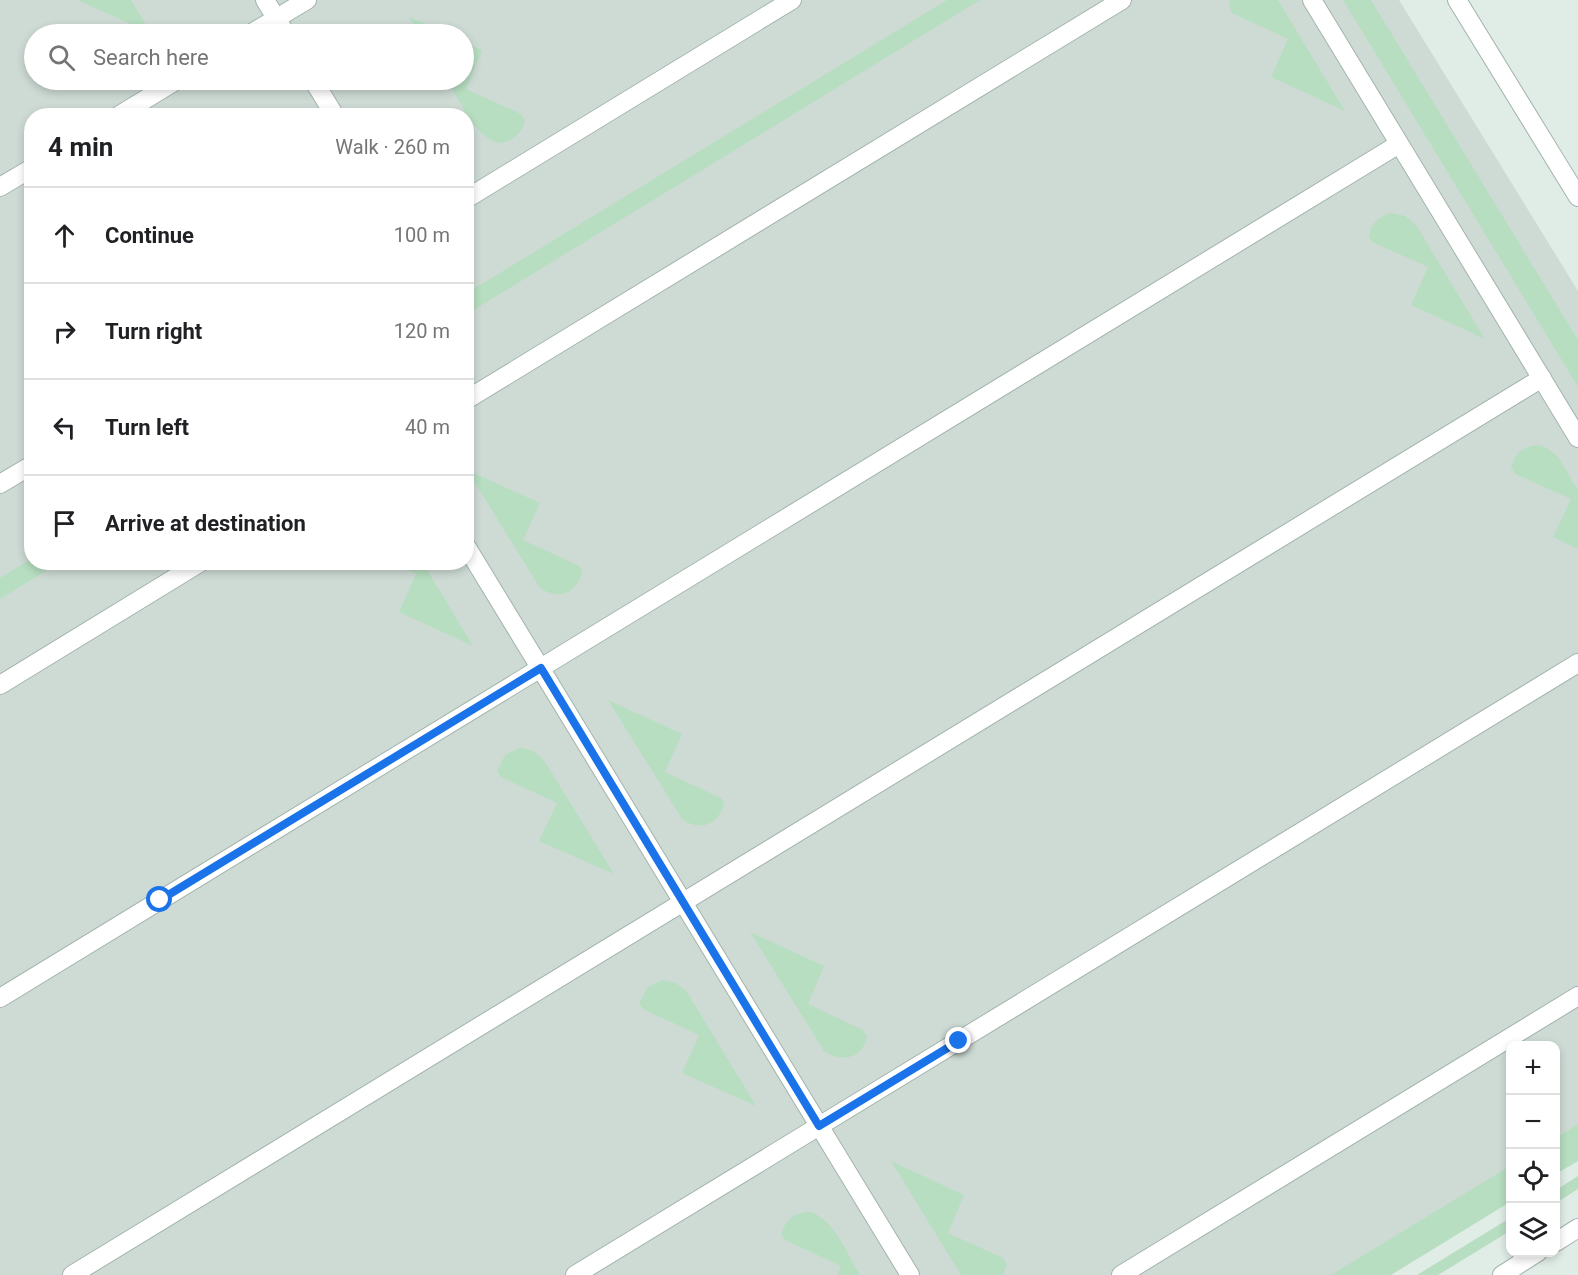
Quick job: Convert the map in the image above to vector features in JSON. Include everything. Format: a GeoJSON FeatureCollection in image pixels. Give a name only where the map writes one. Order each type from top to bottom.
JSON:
{"type":"FeatureCollection","features":[{"type":"Feature","properties":{"kind":"lane"},"geometry":{"type":"LineString","coordinates":[[265,0],[279,24]]}},
{"type":"Feature","properties":{"kind":"lane"},"geometry":{"type":"LineString","coordinates":[[267,24],[307,0]]}},
{"type":"Feature","properties":{"kind":"lane"},"geometry":{"type":"LineString","coordinates":[[474,194],[792,0]]}},
{"type":"Feature","properties":{"kind":"lane"},"geometry":{"type":"LineString","coordinates":[[474,395],[1122,0]]}},
{"type":"Feature","properties":{"kind":"lane"},"geometry":{"type":"LineString","coordinates":[[1312,0],[1578,438]]}},
{"type":"Feature","properties":{"kind":"lane"},"geometry":{"type":"LineString","coordinates":[[1457,0],[1578,197]]}},
{"type":"Feature","properties":{"kind":"lane"},"geometry":{"type":"LineString","coordinates":[[131,108],[161,90]]}},
{"type":"Feature","properties":{"kind":"lane"},"geometry":{"type":"LineString","coordinates":[[319,90],[330,108]]}},
{"type":"Feature","properties":{"kind":"lane"},"geometry":{"type":"LineString","coordinates":[[0,998],[1399,144]]}},
{"type":"Feature","properties":{"kind":"lane"},"geometry":{"type":"LineString","coordinates":[[0,187],[24,173]]}},
{"type":"Feature","properties":{"kind":"lane"},"geometry":{"type":"LineString","coordinates":[[72,1275],[1542,378]]}},
{"type":"Feature","properties":{"kind":"lane"},"geometry":{"type":"LineString","coordinates":[[0,484],[24,470]]}},
{"type":"Feature","properties":{"kind":"lane"},"geometry":{"type":"LineString","coordinates":[[474,559],[910,1275]]}},
{"type":"Feature","properties":{"kind":"lane"},"geometry":{"type":"LineString","coordinates":[[0,685],[188,570]]}},
{"type":"Feature","properties":{"kind":"lane"},"geometry":{"type":"LineString","coordinates":[[575,1275],[1578,663]]}},
{"type":"Feature","properties":{"kind":"lane"},"geometry":{"type":"LineString","coordinates":[[1121,1275],[1578,996]]}},
{"type":"Feature","properties":{"kind":"lane"},"geometry":{"type":"LineString","coordinates":[[1560,1239],[1578,1228]]}},
{"type":"Feature","properties":{"kind":"lane"},"geometry":{"type":"LineString","coordinates":[[1502,1275],[1530,1257]]}},
{"type":"Feature","properties":{"kind":"shaded area"},"geometry":{"type":"Polygon","coordinates":[[[0,0],[1399,0],[1578,291],[1578,1128],[1560,1139],[1560,1041],[1506,1041],[1506,1173],[1343,1275],[0,1275],[0,0]]]}},
{"type":"Feature","properties":{"kind":"green space"},"geometry":{"type":"Polygon","coordinates":[[[77,0],[131,0],[146,24],[131,24],[77,0]]]}},
{"type":"Feature","properties":{"kind":"green space"},"geometry":{"type":"Polygon","coordinates":[[[947,0],[980,0],[474,310],[474,289],[947,0]]]}},
{"type":"Feature","properties":{"kind":"green space"},"geometry":{"type":"Polygon","coordinates":[[[1230,0],[1278,0],[1345,111],[1271,77],[1288,39],[1232,13],[1229,7],[1230,0]]]}},
{"type":"Feature","properties":{"kind":"green space"},"geometry":{"type":"Polygon","coordinates":[[[1343,0],[1371,0],[1578,340],[1578,387],[1343,0]]]}},
{"type":"Feature","properties":{"kind":"green space"},"geometry":{"type":"Polygon","coordinates":[[[409,17],[425,24],[414,24],[409,17]]]}},
{"type":"Feature","properties":{"kind":"green space"},"geometry":{"type":"Polygon","coordinates":[[[474,46],[482,50],[474,70],[474,46]]]}},
{"type":"Feature","properties":{"kind":"green space"},"geometry":{"type":"Polygon","coordinates":[[[453,90],[468,90],[521,114],[525,120],[519,133],[508,141],[498,143],[489,139],[474,124],[474,108],[463,108],[453,90]]]}},
{"type":"Feature","properties":{"kind":"green space"},"geometry":{"type":"Polygon","coordinates":[[[1391,213],[1405,216],[1416,225],[1485,339],[1411,305],[1428,267],[1372,242],[1369,236],[1376,221],[1391,213]]]}},
{"type":"Feature","properties":{"kind":"green space"},"geometry":{"type":"Polygon","coordinates":[[[1540,445],[1558,457],[1578,490],[1578,549],[1553,537],[1571,499],[1515,474],[1511,467],[1521,450],[1540,445]]]}},
{"type":"Feature","properties":{"kind":"green space"},"geometry":{"type":"Polygon","coordinates":[[[474,473],[540,503],[523,540],[579,566],[582,572],[576,585],[566,593],[553,594],[540,588],[474,481],[474,473]]]}},
{"type":"Feature","properties":{"kind":"green space"},"geometry":{"type":"Polygon","coordinates":[[[24,563],[24,570],[48,570],[0,599],[0,578],[24,563]]]}},
{"type":"Feature","properties":{"kind":"green space"},"geometry":{"type":"Polygon","coordinates":[[[407,570],[427,570],[473,646],[399,612],[416,574],[407,570]]]}},
{"type":"Feature","properties":{"kind":"green space"},"geometry":{"type":"Polygon","coordinates":[[[608,700],[682,734],[665,772],[721,798],[724,804],[713,821],[702,826],[682,819],[608,700]]]}},
{"type":"Feature","properties":{"kind":"green space"},"geometry":{"type":"Polygon","coordinates":[[[519,748],[533,751],[544,760],[614,874],[539,841],[557,803],[501,777],[497,771],[505,755],[519,748]]]}},
{"type":"Feature","properties":{"kind":"green space"},"geometry":{"type":"Polygon","coordinates":[[[750,932],[824,966],[808,1004],[863,1030],[867,1036],[861,1050],[851,1057],[844,1058],[824,1051],[750,932]]]}},
{"type":"Feature","properties":{"kind":"green space"},"geometry":{"type":"Polygon","coordinates":[[[662,980],[676,983],[687,992],[756,1106],[682,1073],[699,1035],[643,1009],[639,1003],[648,987],[662,980]]]}},
{"type":"Feature","properties":{"kind":"green space"},"geometry":{"type":"Polygon","coordinates":[[[1578,1124],[1578,1161],[1560,1172],[1560,1149],[1560,1135],[1578,1124]]]}},
{"type":"Feature","properties":{"kind":"green space"},"geometry":{"type":"Polygon","coordinates":[[[891,1161],[964,1195],[948,1233],[1003,1258],[1007,1264],[1003,1275],[961,1275],[891,1161]]]}},
{"type":"Feature","properties":{"kind":"green space"},"geometry":{"type":"Polygon","coordinates":[[[1506,1168],[1506,1204],[1391,1275],[1331,1275],[1506,1168]]]}},
{"type":"Feature","properties":{"kind":"green space"},"geometry":{"type":"Polygon","coordinates":[[[1578,1176],[1578,1189],[1560,1200],[1560,1187],[1578,1176]]]}},
{"type":"Feature","properties":{"kind":"green space"},"geometry":{"type":"Polygon","coordinates":[[[811,1212],[834,1230],[860,1275],[837,1275],[841,1266],[785,1240],[781,1234],[788,1220],[800,1213],[811,1212]]]}},
{"type":"Feature","properties":{"kind":"green space"},"geometry":{"type":"Polygon","coordinates":[[[1506,1220],[1506,1233],[1438,1275],[1417,1275],[1506,1220]]]}},
{"type":"Feature","properties":{"kind":"route"},"geometry":{"type":"LineString","coordinates":[[160,900],[541,668],[819,1126],[959,1041]]}}]}
